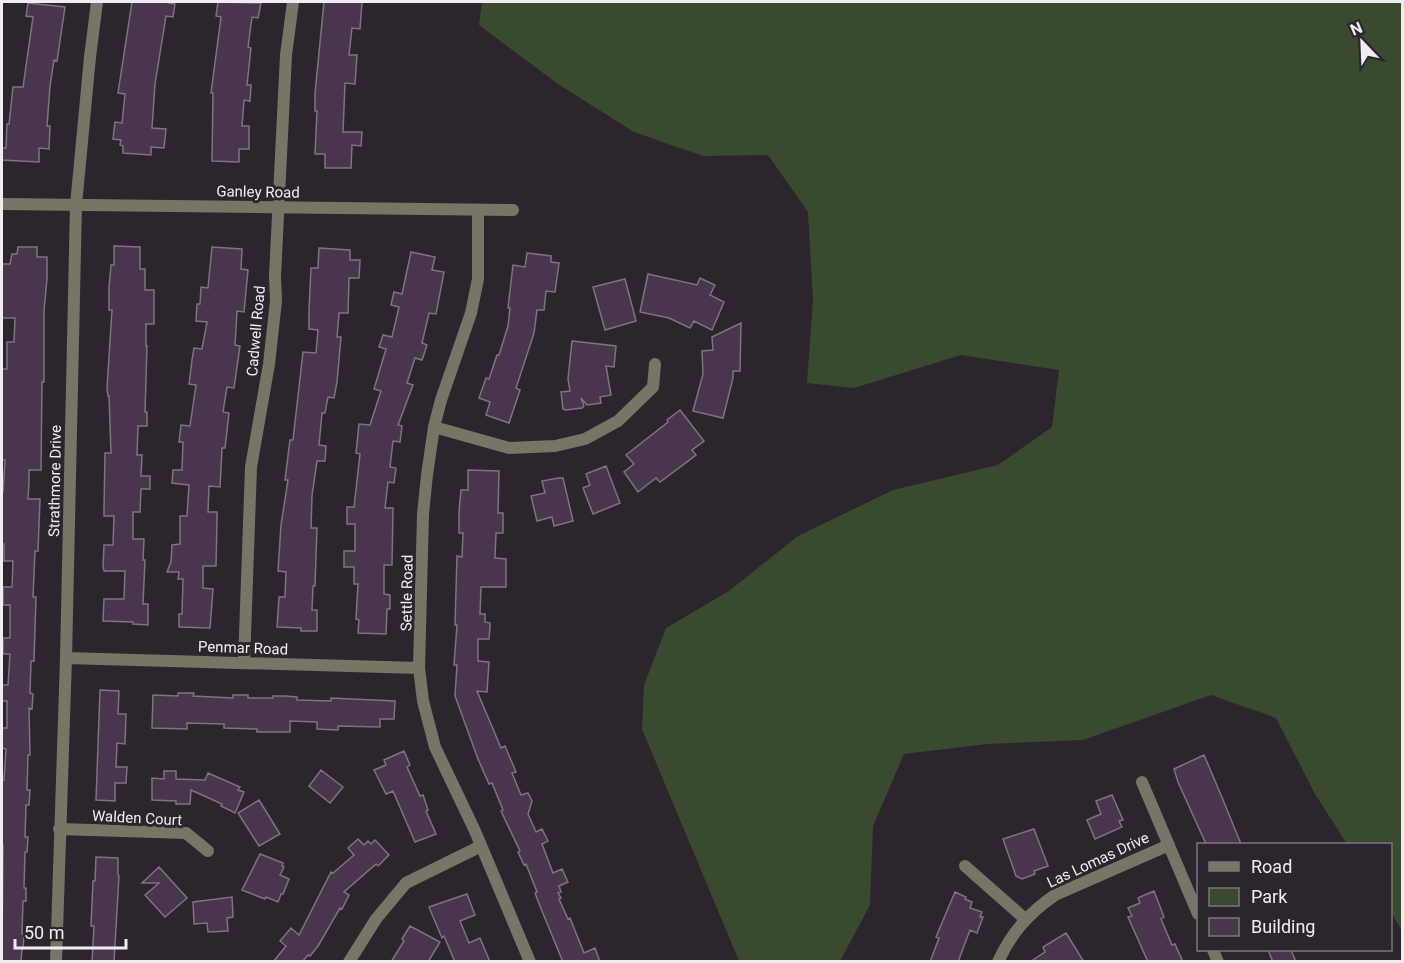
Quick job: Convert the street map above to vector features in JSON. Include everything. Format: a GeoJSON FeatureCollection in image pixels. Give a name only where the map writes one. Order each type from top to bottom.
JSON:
{"type":"FeatureCollection","features":[{"type":"Feature","properties":{"kind":"street","name":"Strathmore Drive"},"geometry":{"type":"LineString","coordinates":[[56,962],[66,658],[76,205],[90,57],[98,2]]}},
{"type":"Feature","properties":{"kind":"street","name":"Cadwell Road"},"geometry":{"type":"LineString","coordinates":[[244,663],[251,467],[270,355],[276,301],[286,55],[293,2]]}},
{"type":"Feature","properties":{"kind":"street","name":"Ganley Road"},"geometry":{"type":"LineString","coordinates":[[2,204],[513,210]]}},
{"type":"Feature","properties":{"kind":"street","name":"Settle Road"},"geometry":{"type":"LineString","coordinates":[[478,210],[478,279],[471,313],[434,427],[423,514],[419,668],[423,701],[435,747],[481,846],[530,962]]}},
{"type":"Feature","properties":{"kind":"street"},"geometry":{"type":"LineString","coordinates":[[434,427],[509,448],[555,447],[585,439],[618,421],[652,387],[655,364]]}},
{"type":"Feature","properties":{"kind":"street","name":"Penmar Road"},"geometry":{"type":"LineString","coordinates":[[66,658],[419,668]]}},
{"type":"Feature","properties":{"kind":"street"},"geometry":{"type":"LineString","coordinates":[[1142,782],[1197,913]]}},
{"type":"Feature","properties":{"kind":"street","name":"Walden Court"},"geometry":{"type":"LineString","coordinates":[[59,830],[186,833],[208,851]]}},
{"type":"Feature","properties":{"kind":"street","name":"Las Lomas Drive"},"geometry":{"type":"LineString","coordinates":[[998,962],[1005,946],[1025,919],[1055,895],[1169,845]]}},
{"type":"Feature","properties":{"kind":"street"},"geometry":{"type":"LineString","coordinates":[[349,962],[376,919],[406,883],[481,846]]}},
{"type":"Feature","properties":{"kind":"street"},"geometry":{"type":"LineString","coordinates":[[965,866],[1025,919]]}},
{"type":"Feature","properties":{"kind":"green space"},"geometry":{"type":"Polygon","coordinates":[[[482,2],[1402,2],[1402,931],[1392,914],[1392,843],[1346,843],[1315,794],[1276,718],[1211,695],[1083,740],[987,744],[904,754],[873,826],[870,905],[840,961],[739,961],[642,729],[644,685],[666,628],[729,591],[798,536],[893,490],[998,465],[1052,427],[1059,370],[961,355],[854,388],[807,383],[813,300],[808,212],[768,155],[703,156],[634,132],[558,84],[479,25],[482,2]]]}},
{"type":"Feature","properties":{"kind":"building"},"geometry":{"type":"Polygon","coordinates":[[[132,2],[175,4],[173,17],[166,16],[155,84],[152,128],[166,129],[164,148],[151,147],[151,155],[123,153],[121,140],[113,139],[115,122],[122,123],[125,94],[118,93],[132,2]]]}},
{"type":"Feature","properties":{"kind":"building"},"geometry":{"type":"Polygon","coordinates":[[[218,2],[261,3],[258,18],[252,17],[248,47],[251,48],[247,85],[251,85],[250,101],[244,100],[242,126],[249,126],[249,149],[239,149],[239,162],[212,161],[213,93],[211,93],[221,17],[216,16],[218,2]]]}},
{"type":"Feature","properties":{"kind":"building"},"geometry":{"type":"Polygon","coordinates":[[[324,2],[362,2],[360,29],[352,28],[349,55],[357,55],[355,84],[345,83],[343,132],[362,132],[361,146],[352,145],[351,168],[325,168],[325,154],[315,154],[317,111],[315,111],[315,93],[324,2]]]}},
{"type":"Feature","properties":{"kind":"building"},"geometry":{"type":"Polygon","coordinates":[[[28,3],[65,7],[57,61],[54,60],[50,86],[47,126],[50,126],[49,149],[39,148],[39,162],[2,160],[2,148],[6,148],[13,87],[23,87],[33,17],[26,16],[28,3]]]}},
{"type":"Feature","properties":{"kind":"building"},"geometry":{"type":"Polygon","coordinates":[[[114,246],[140,247],[140,269],[145,269],[145,290],[154,290],[154,324],[146,324],[145,412],[147,412],[147,426],[138,426],[137,455],[142,455],[141,476],[150,476],[150,489],[141,489],[140,512],[133,512],[133,539],[144,539],[143,604],[148,604],[148,625],[103,621],[104,599],[124,599],[125,571],[104,571],[103,567],[104,545],[113,545],[114,516],[104,516],[104,509],[105,453],[111,453],[107,388],[112,310],[109,310],[109,288],[111,265],[114,265],[114,246]]]}},
{"type":"Feature","properties":{"kind":"building"},"geometry":{"type":"Polygon","coordinates":[[[18,247],[37,247],[37,257],[47,257],[47,279],[44,311],[41,470],[29,470],[28,499],[40,499],[33,597],[36,597],[34,661],[31,661],[32,709],[29,708],[30,755],[28,755],[27,790],[30,790],[29,805],[26,805],[25,837],[28,837],[27,852],[25,852],[26,901],[23,901],[22,934],[24,934],[21,962],[2,962],[2,780],[4,780],[6,749],[2,748],[2,728],[7,728],[7,701],[2,701],[2,685],[8,685],[10,654],[3,654],[3,638],[10,638],[10,605],[3,605],[3,587],[12,587],[13,561],[4,561],[4,544],[2,544],[2,492],[5,460],[2,460],[2,369],[7,369],[7,342],[14,342],[15,318],[2,318],[2,264],[10,264],[12,254],[17,254],[18,247]]]}},
{"type":"Feature","properties":{"kind":"building"},"geometry":{"type":"Polygon","coordinates":[[[212,247],[242,249],[241,269],[248,270],[244,312],[237,311],[235,345],[240,346],[234,388],[227,387],[223,412],[229,413],[225,448],[222,448],[220,487],[209,486],[208,512],[217,512],[216,566],[203,566],[203,588],[213,589],[210,628],[179,627],[179,614],[182,614],[183,579],[178,579],[179,572],[167,572],[171,562],[172,545],[180,544],[180,516],[187,516],[189,485],[172,483],[173,470],[182,470],[183,442],[179,442],[181,425],[190,426],[196,385],[189,384],[192,360],[194,348],[202,349],[207,322],[196,321],[197,304],[200,304],[201,287],[208,288],[212,247]]]}},
{"type":"Feature","properties":{"kind":"building"},"geometry":{"type":"Polygon","coordinates":[[[319,248],[350,250],[350,260],[360,260],[359,278],[349,278],[348,313],[339,313],[337,337],[341,337],[337,382],[334,398],[328,397],[325,413],[322,413],[319,445],[326,446],[325,461],[317,461],[312,496],[311,528],[317,528],[312,610],[317,610],[317,631],[301,631],[301,628],[277,627],[279,597],[285,597],[286,572],[278,571],[281,525],[288,480],[285,480],[290,440],[293,440],[303,352],[316,353],[318,330],[309,329],[309,310],[311,268],[318,268],[319,248]]]}},
{"type":"Feature","properties":{"kind":"building"},"geometry":{"type":"Polygon","coordinates":[[[411,252],[435,257],[432,270],[444,272],[436,314],[429,313],[422,343],[427,345],[422,360],[415,358],[407,383],[413,385],[398,425],[402,426],[400,442],[393,441],[390,467],[396,468],[394,483],[388,482],[385,508],[393,508],[392,565],[384,565],[384,594],[390,595],[386,634],[358,633],[359,620],[356,619],[358,584],[354,584],[354,567],[344,567],[344,551],[355,551],[355,524],[347,524],[347,507],[354,507],[360,454],[356,453],[359,424],[370,425],[381,391],[374,389],[386,349],[379,347],[383,335],[392,337],[399,307],[391,305],[394,292],[402,294],[411,252]]]}},
{"type":"Feature","properties":{"kind":"building"},"geometry":{"type":"Polygon","coordinates":[[[527,253],[551,256],[551,262],[559,263],[555,292],[546,291],[544,310],[537,310],[534,333],[516,388],[520,390],[509,423],[486,415],[490,402],[479,398],[486,378],[489,379],[497,355],[499,355],[508,326],[513,265],[525,267],[527,253]]]}},
{"type":"Feature","properties":{"kind":"building"},"geometry":{"type":"Polygon","coordinates":[[[648,274],[697,285],[700,278],[715,285],[710,295],[724,302],[712,330],[694,321],[690,328],[669,318],[640,312],[648,274]]]}},
{"type":"Feature","properties":{"kind":"building"},"geometry":{"type":"Polygon","coordinates":[[[625,279],[636,321],[605,330],[593,287],[625,279]]]}},
{"type":"Feature","properties":{"kind":"building"},"geometry":{"type":"Polygon","coordinates":[[[741,323],[740,371],[733,371],[723,418],[693,411],[703,374],[702,351],[713,350],[712,337],[741,323]]]}},
{"type":"Feature","properties":{"kind":"building"},"geometry":{"type":"Polygon","coordinates":[[[572,341],[616,346],[614,367],[606,366],[611,395],[600,397],[601,403],[587,405],[581,398],[584,406],[582,408],[566,410],[563,409],[561,392],[570,391],[568,379],[572,341]]]}},
{"type":"Feature","properties":{"kind":"building"},"geometry":{"type":"Polygon","coordinates":[[[680,410],[704,441],[692,450],[696,455],[660,482],[656,478],[638,492],[624,472],[634,464],[626,455],[680,410]]]}},
{"type":"Feature","properties":{"kind":"building"},"geometry":{"type":"Polygon","coordinates":[[[606,466],[620,503],[593,514],[583,488],[590,485],[586,474],[606,466]]]}},
{"type":"Feature","properties":{"kind":"building"},"geometry":{"type":"Polygon","coordinates":[[[468,470],[499,471],[498,513],[503,513],[503,533],[496,533],[495,558],[506,559],[506,587],[481,587],[480,614],[485,614],[485,622],[490,623],[490,628],[489,639],[478,639],[478,661],[489,662],[487,692],[477,691],[501,748],[505,746],[516,772],[512,773],[521,795],[528,793],[532,801],[528,814],[536,832],[542,829],[548,841],[542,844],[553,873],[562,869],[568,882],[559,886],[561,892],[558,893],[568,919],[570,918],[584,953],[595,948],[600,962],[563,962],[535,893],[537,892],[526,864],[524,865],[518,852],[520,851],[501,811],[503,810],[492,783],[489,784],[478,759],[455,696],[457,556],[462,557],[463,533],[459,533],[459,512],[461,490],[468,490],[468,470]]]}},
{"type":"Feature","properties":{"kind":"building"},"geometry":{"type":"Polygon","coordinates":[[[563,478],[573,521],[554,526],[552,517],[537,521],[531,496],[545,493],[542,481],[563,478]]]}},
{"type":"Feature","properties":{"kind":"building"},"geometry":{"type":"Polygon","coordinates":[[[100,690],[119,691],[118,714],[126,714],[125,744],[117,743],[116,767],[127,767],[126,783],[115,783],[115,801],[96,800],[100,690]]]}},
{"type":"Feature","properties":{"kind":"building"},"geometry":{"type":"Polygon","coordinates":[[[178,693],[233,698],[233,695],[248,695],[248,698],[297,697],[297,700],[331,701],[331,698],[395,701],[394,719],[380,719],[380,727],[338,726],[338,730],[317,729],[317,722],[290,721],[290,732],[257,732],[257,729],[224,728],[224,724],[187,723],[187,729],[152,728],[153,695],[178,696],[178,693]]]}},
{"type":"Feature","properties":{"kind":"building"},"geometry":{"type":"Polygon","coordinates":[[[404,751],[410,765],[407,767],[420,796],[423,795],[428,810],[426,811],[436,834],[415,842],[393,791],[386,794],[374,770],[386,765],[384,760],[404,751]]]}},
{"type":"Feature","properties":{"kind":"building"},"geometry":{"type":"Polygon","coordinates":[[[1204,755],[1241,843],[1206,843],[1174,769],[1204,755]]]}},
{"type":"Feature","properties":{"kind":"building"},"geometry":{"type":"Polygon","coordinates":[[[321,770],[343,787],[330,803],[309,786],[321,770]]]}},
{"type":"Feature","properties":{"kind":"building"},"geometry":{"type":"Polygon","coordinates":[[[164,771],[176,771],[176,779],[205,780],[208,773],[240,787],[238,790],[244,792],[235,813],[221,806],[222,804],[191,790],[190,804],[152,800],[152,778],[164,779],[164,771]]]}},
{"type":"Feature","properties":{"kind":"building"},"geometry":{"type":"Polygon","coordinates":[[[1112,795],[1123,820],[1119,821],[1122,827],[1095,839],[1087,820],[1101,814],[1096,801],[1112,795]]]}},
{"type":"Feature","properties":{"kind":"building"},"geometry":{"type":"Polygon","coordinates":[[[259,800],[280,834],[259,846],[238,813],[259,800]]]}},
{"type":"Feature","properties":{"kind":"building"},"geometry":{"type":"Polygon","coordinates":[[[1034,829],[1048,866],[1022,879],[1016,876],[1003,839],[1034,829]]]}},
{"type":"Feature","properties":{"kind":"building"},"geometry":{"type":"Polygon","coordinates":[[[358,839],[364,845],[368,841],[371,844],[375,840],[389,855],[344,892],[349,895],[342,909],[340,908],[310,956],[308,955],[302,962],[273,962],[286,946],[280,941],[291,928],[299,935],[331,872],[333,873],[354,855],[348,848],[358,839]]]}},
{"type":"Feature","properties":{"kind":"building"},"geometry":{"type":"Polygon","coordinates":[[[260,854],[283,863],[284,867],[280,875],[289,879],[278,902],[242,890],[260,854]]]}},
{"type":"Feature","properties":{"kind":"building"},"geometry":{"type":"Polygon","coordinates":[[[96,857],[118,858],[114,962],[92,962],[94,926],[91,926],[96,857]]]}},
{"type":"Feature","properties":{"kind":"building"},"geometry":{"type":"Polygon","coordinates":[[[159,867],[187,898],[165,917],[145,895],[159,883],[142,883],[159,867]]]}},
{"type":"Feature","properties":{"kind":"building"},"geometry":{"type":"Polygon","coordinates":[[[1154,891],[1164,917],[1161,919],[1172,945],[1175,944],[1183,962],[1148,962],[1128,917],[1132,916],[1128,908],[1140,903],[1138,898],[1154,891]]]}},
{"type":"Feature","properties":{"kind":"building"},"geometry":{"type":"Polygon","coordinates":[[[955,892],[972,902],[970,908],[982,912],[980,917],[983,917],[977,933],[970,930],[958,962],[930,962],[939,938],[936,937],[955,892]]]}},
{"type":"Feature","properties":{"kind":"building"},"geometry":{"type":"Polygon","coordinates":[[[467,894],[475,915],[460,921],[469,943],[480,938],[490,962],[455,962],[429,907],[467,894]]]}},
{"type":"Feature","properties":{"kind":"building"},"geometry":{"type":"Polygon","coordinates":[[[232,897],[233,917],[227,918],[228,931],[208,932],[207,923],[194,924],[193,902],[232,897]]]}},
{"type":"Feature","properties":{"kind":"building"},"geometry":{"type":"Polygon","coordinates":[[[410,926],[440,942],[428,962],[391,962],[404,941],[402,939],[410,926]]]}},
{"type":"Feature","properties":{"kind":"building"},"geometry":{"type":"Polygon","coordinates":[[[1066,933],[1084,962],[1030,962],[1045,952],[1043,947],[1066,933]]]}},
{"type":"Feature","properties":{"kind":"building"},"geometry":{"type":"Polygon","coordinates":[[[1268,951],[1291,951],[1296,962],[1273,962],[1268,951]]]}}]}
